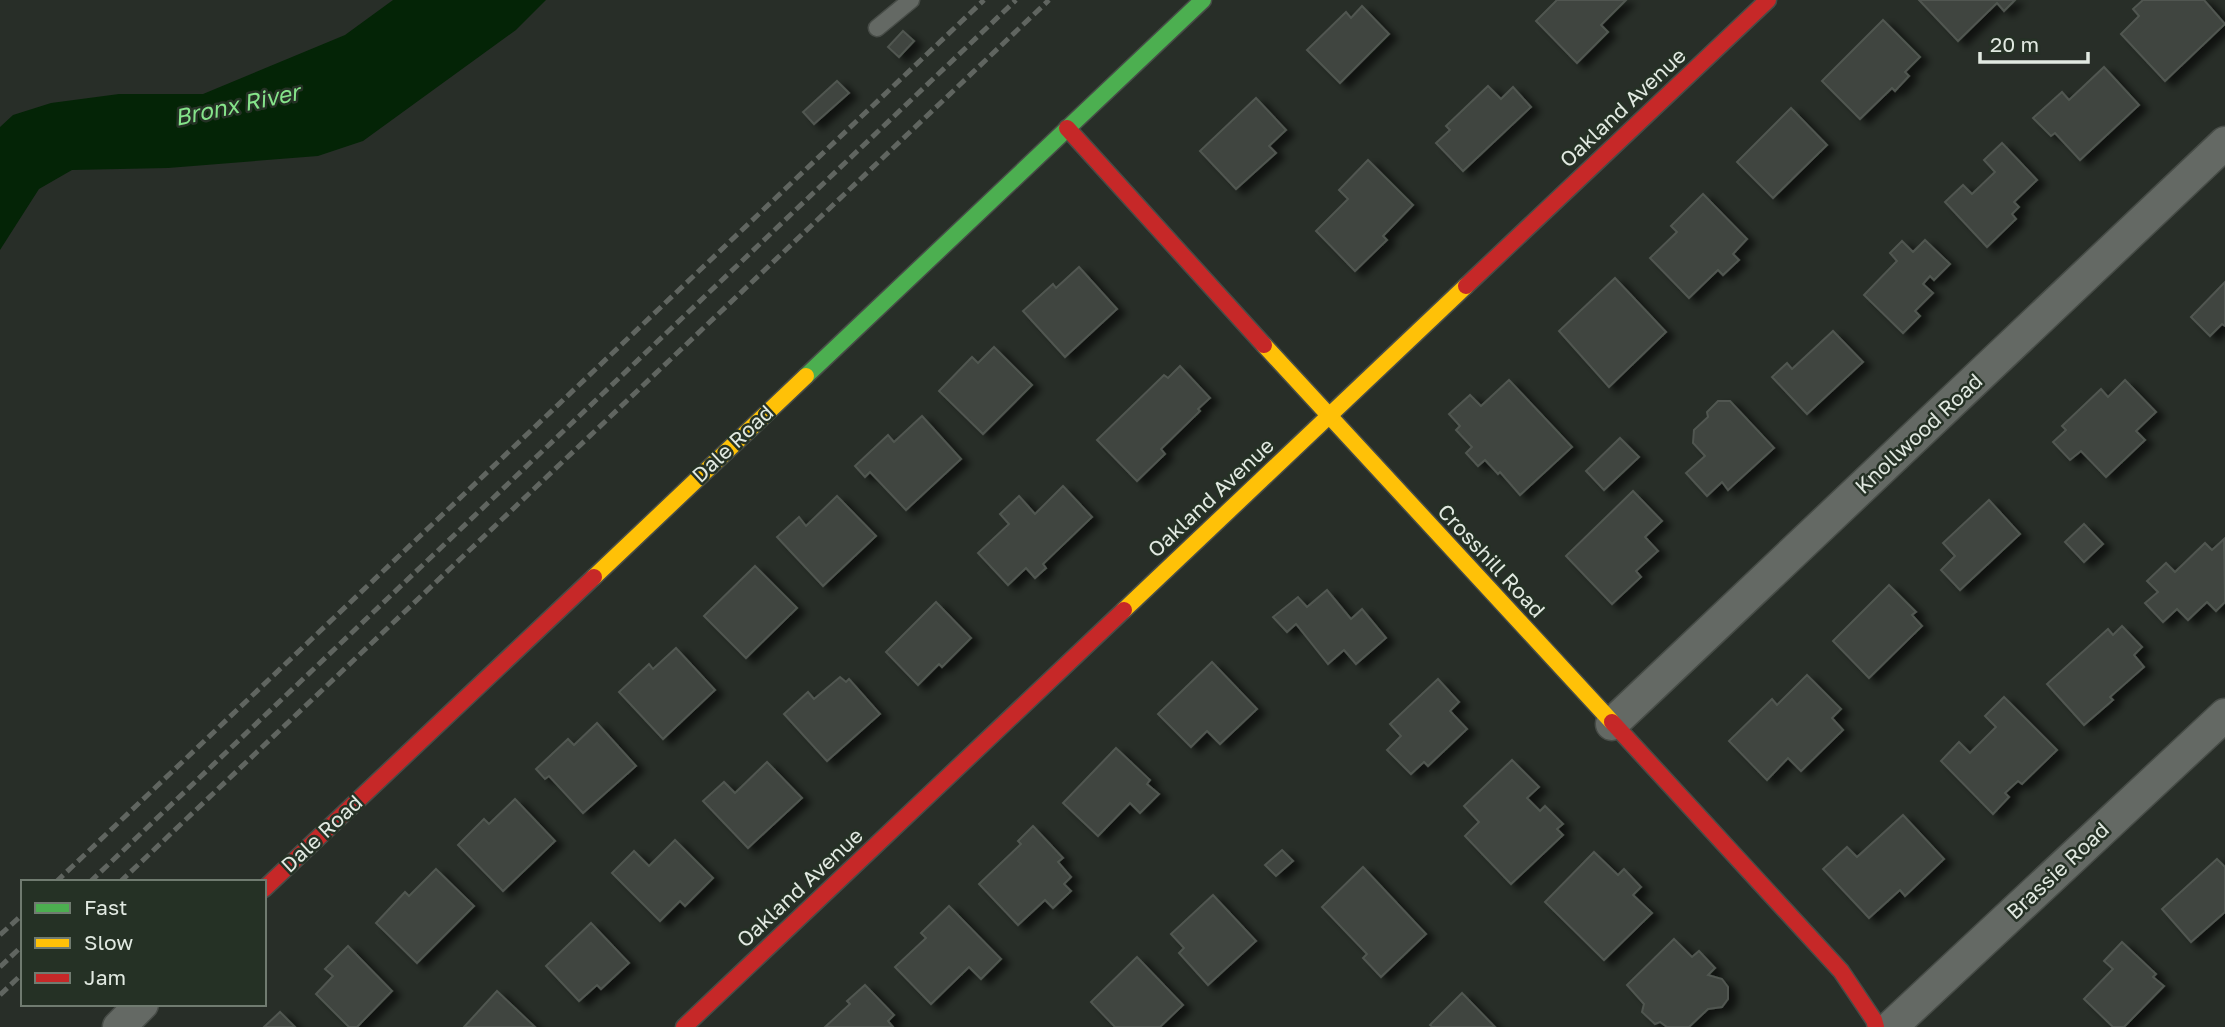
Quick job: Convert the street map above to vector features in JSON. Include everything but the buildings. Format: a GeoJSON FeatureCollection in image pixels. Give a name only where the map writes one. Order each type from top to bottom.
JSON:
{"type":"FeatureCollection","features":[{"type":"Feature","properties":{"kind":"street","name":"Dale Road"},"geometry":{"type":"LineString","coordinates":[[266,887],[1203,0]]}},
{"type":"Feature","properties":{"kind":"street","name":"Oakland Avenue"},"geometry":{"type":"LineString","coordinates":[[684,1027],[1768,0]]}},
{"type":"Feature","properties":{"kind":"street","name":"Crosshill Road"},"geometry":{"type":"LineString","coordinates":[[1067,128],[1841,971],[1876,1027]]}},
{"type":"Feature","properties":{"kind":"street","name":"Knollwood Road"},"geometry":{"type":"LineString","coordinates":[[1612,724],[2225,143]]}},
{"type":"Feature","properties":{"kind":"street","name":"Brassie Road"},"geometry":{"type":"LineString","coordinates":[[1891,1027],[2225,715]]}},
{"type":"Feature","properties":{"kind":"street"},"geometry":{"type":"LineString","coordinates":[[119,1027],[140,1006]]}},
{"type":"Feature","properties":{"kind":"lane"},"geometry":{"type":"LineString","coordinates":[[877,28],[911,0]]}},
{"type":"Feature","properties":{"kind":"water","name":"Bronx River"},"geometry":{"type":"Polygon","coordinates":[[[393,0],[546,0],[516,30],[363,141],[318,156],[168,168],[72,170],[39,189],[0,250],[0,127],[13,115],[51,103],[119,94],[203,94],[345,35],[393,0]]]}},
{"type":"Feature","properties":{"kind":"railway"},"geometry":{"type":"LineString","coordinates":[[58,880],[984,0]]}},
{"type":"Feature","properties":{"kind":"railway"},"geometry":{"type":"LineString","coordinates":[[92,880],[1016,0]]}},
{"type":"Feature","properties":{"kind":"railway"},"geometry":{"type":"LineString","coordinates":[[122,880],[1049,0]]}},
{"type":"Feature","properties":{"kind":"railway"},"geometry":{"type":"LineString","coordinates":[[0,935],[21,916]]}},
{"type":"Feature","properties":{"kind":"railway"},"geometry":{"type":"LineString","coordinates":[[0,967],[21,947]]}},
{"type":"Feature","properties":{"kind":"railway"},"geometry":{"type":"LineString","coordinates":[[0,995],[21,975]]}},
{"type":"Feature","properties":{"kind":"traffic: fast"},"geometry":{"type":"LineString","coordinates":[[806,376],[1203,0]]}},
{"type":"Feature","properties":{"kind":"traffic: slow"},"geometry":{"type":"LineString","coordinates":[[1124,610],[1466,286]]}},
{"type":"Feature","properties":{"kind":"traffic: slow"},"geometry":{"type":"LineString","coordinates":[[1264,345],[1612,722]]}},
{"type":"Feature","properties":{"kind":"traffic: slow"},"geometry":{"type":"LineString","coordinates":[[594,577],[806,376]]}},
{"type":"Feature","properties":{"kind":"traffic: jam"},"geometry":{"type":"LineString","coordinates":[[1466,286],[1768,0]]}},
{"type":"Feature","properties":{"kind":"traffic: jam"},"geometry":{"type":"LineString","coordinates":[[1067,128],[1264,345]]}},
{"type":"Feature","properties":{"kind":"traffic: jam"},"geometry":{"type":"LineString","coordinates":[[266,887],[594,577]]}},
{"type":"Feature","properties":{"kind":"traffic: jam"},"geometry":{"type":"LineString","coordinates":[[684,1027],[1124,610]]}},
{"type":"Feature","properties":{"kind":"traffic: jam"},"geometry":{"type":"LineString","coordinates":[[1612,722],[1841,971],[1876,1027]]}}]}
